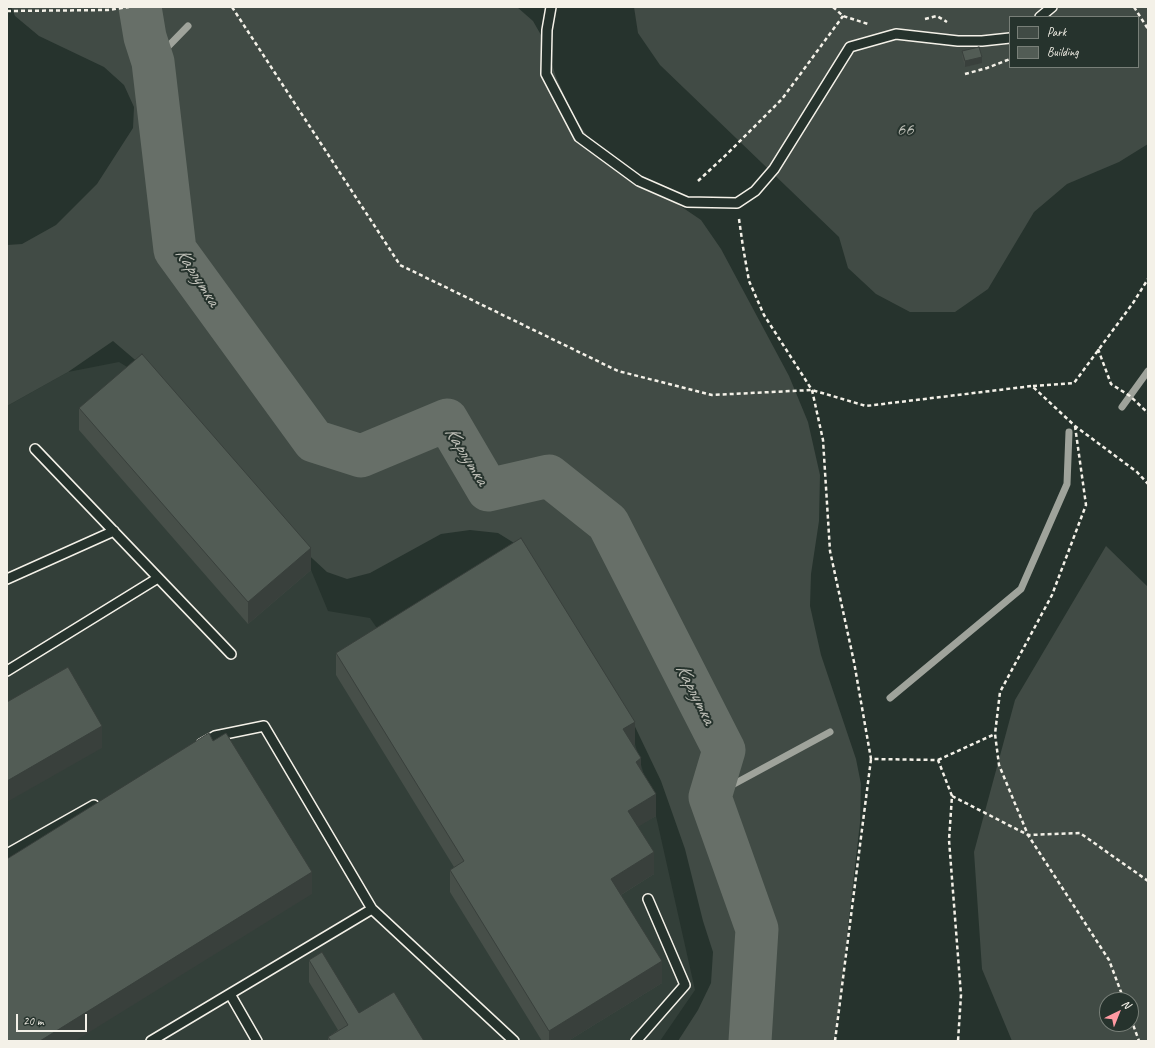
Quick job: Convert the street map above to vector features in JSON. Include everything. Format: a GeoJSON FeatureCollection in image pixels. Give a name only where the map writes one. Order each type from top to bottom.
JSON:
{"type":"FeatureCollection","features":[{"type":"Feature","properties":{"kind":"lane"},"geometry":{"type":"LineString","coordinates":[[551,7],[547,30],[546,74],[579,137],[639,181],[687,202],[737,203],[755,191],[774,169],[850,47],[896,34],[958,41],[982,41],[1009,38]]}},
{"type":"Feature","properties":{"kind":"lane"},"geometry":{"type":"LineString","coordinates":[[1041,16],[1052,7]]}},
{"type":"Feature","properties":{"kind":"lane"},"geometry":{"type":"LineString","coordinates":[[35,449],[231,654]]}},
{"type":"Feature","properties":{"kind":"lane"},"geometry":{"type":"LineString","coordinates":[[7,579],[114,531]]}},
{"type":"Feature","properties":{"kind":"lane"},"geometry":{"type":"LineString","coordinates":[[7,671],[158,578]]}},
{"type":"Feature","properties":{"kind":"lane"},"geometry":{"type":"LineString","coordinates":[[194,748],[215,736],[264,726],[372,909],[514,1041]]}},
{"type":"Feature","properties":{"kind":"lane"},"geometry":{"type":"LineString","coordinates":[[7,854],[104,799]]}},
{"type":"Feature","properties":{"kind":"lane"},"geometry":{"type":"LineString","coordinates":[[636,1041],[685,985],[648,899]]}},
{"type":"Feature","properties":{"kind":"lane"},"geometry":{"type":"LineString","coordinates":[[152,1041],[372,909]]}},
{"type":"Feature","properties":{"kind":"lane"},"geometry":{"type":"LineString","coordinates":[[230,994],[257,1041]]}},
{"type":"Feature","properties":{"kind":"path"},"geometry":{"type":"LineString","coordinates":[[7,11],[108,10],[129,7]]}},
{"type":"Feature","properties":{"kind":"path"},"geometry":{"type":"LineString","coordinates":[[232,7],[400,265],[618,371],[712,395],[812,390],[866,406],[1032,386],[1074,383],[1134,303],[1148,279]]}},
{"type":"Feature","properties":{"kind":"path"},"geometry":{"type":"LineString","coordinates":[[698,181],[782,99],[843,16],[833,7]]}},
{"type":"Feature","properties":{"kind":"path"},"geometry":{"type":"LineString","coordinates":[[1134,7],[1148,29]]}},
{"type":"Feature","properties":{"kind":"path"},"geometry":{"type":"LineString","coordinates":[[965,74],[987,68],[1009,59]]}},
{"type":"Feature","properties":{"kind":"path"},"geometry":{"type":"LineString","coordinates":[[737,203],[749,281],[764,315],[812,390],[823,440],[830,551],[854,662],[871,759],[835,1041]]}},
{"type":"Feature","properties":{"kind":"path"},"geometry":{"type":"LineString","coordinates":[[1098,349],[1110,384],[1130,396],[1148,413]]}},
{"type":"Feature","properties":{"kind":"path"},"geometry":{"type":"LineString","coordinates":[[1032,386],[1075,426],[1137,472],[1148,484]]}},
{"type":"Feature","properties":{"kind":"path"},"geometry":{"type":"LineString","coordinates":[[1075,426],[1086,505],[1052,595],[1000,692],[995,734],[999,765],[1028,835],[1108,960],[1121,992]]}},
{"type":"Feature","properties":{"kind":"path"},"geometry":{"type":"LineString","coordinates":[[871,759],[938,760],[995,734]]}},
{"type":"Feature","properties":{"kind":"path"},"geometry":{"type":"LineString","coordinates":[[938,760],[952,796],[949,840],[961,995],[958,1041]]}},
{"type":"Feature","properties":{"kind":"path"},"geometry":{"type":"LineString","coordinates":[[952,796],[1028,835],[1080,833],[1148,881]]}},
{"type":"Feature","properties":{"kind":"shaded area"},"geometry":{"type":"Polygon","coordinates":[[[119,362],[142,376],[311,570],[328,611],[370,618],[387,643],[521,560],[635,744],[656,816],[695,990],[660,1041],[7,1041],[7,406],[68,372],[119,362]]]}},
{"type":"Feature","properties":{"kind":"green space"},"geometry":{"type":"Polygon","coordinates":[[[11,7],[517,7],[533,21],[545,42],[556,77],[575,119],[603,157],[632,182],[673,201],[701,220],[721,249],[789,376],[808,422],[820,475],[819,521],[811,574],[810,606],[821,655],[856,759],[861,784],[860,823],[835,1041],[678,1041],[698,1010],[711,983],[713,952],[703,921],[685,849],[661,781],[627,710],[519,546],[498,533],[470,530],[441,534],[370,573],[347,579],[327,572],[300,547],[154,376],[113,341],[68,372],[7,406],[7,245],[22,244],[56,225],[97,184],[133,128],[134,107],[124,85],[104,67],[39,36],[15,16],[11,7]]]}},
{"type":"Feature","properties":{"kind":"green space","name":"66"},"geometry":{"type":"Polygon","coordinates":[[[634,7],[1148,7],[1148,144],[1119,162],[1067,184],[1034,212],[988,289],[955,312],[910,312],[876,294],[848,268],[839,237],[660,65],[638,33],[634,7]]]}},
{"type":"Feature","properties":{"kind":"green space"},"geometry":{"type":"Polygon","coordinates":[[[1106,546],[1148,587],[1148,1041],[1012,1041],[982,969],[974,852],[1015,700],[1106,546]]]}},
{"type":"Feature","properties":{"kind":"building"},"geometry":{"type":"Polygon","coordinates":[[[979,47],[982,57],[965,61],[962,51],[979,47]]]}},
{"type":"Feature","properties":{"kind":"building"},"geometry":{"type":"Polygon","coordinates":[[[142,354],[311,548],[248,602],[79,408],[142,354]]]}},
{"type":"Feature","properties":{"kind":"building"},"geometry":{"type":"Polygon","coordinates":[[[521,538],[635,722],[623,729],[641,758],[636,762],[656,794],[628,811],[654,852],[611,879],[662,961],[549,1031],[450,870],[464,861],[336,653],[521,538]]]}},
{"type":"Feature","properties":{"kind":"building"},"geometry":{"type":"Polygon","coordinates":[[[68,667],[102,726],[7,781],[7,702],[68,667]]]}},
{"type":"Feature","properties":{"kind":"building"},"geometry":{"type":"Polygon","coordinates":[[[209,733],[213,741],[226,733],[312,872],[40,1041],[7,1041],[7,859],[209,733]]]}},
{"type":"Feature","properties":{"kind":"building"},"geometry":{"type":"Polygon","coordinates":[[[322,952],[359,1013],[394,992],[424,1041],[331,1041],[328,1037],[348,1025],[309,960],[322,952]]]}},
{"type":"Feature","properties":{"kind":"waterway","name":"Карлутка"},"geometry":{"type":"LineString","coordinates":[[140,7],[145,37],[153,62],[175,250],[314,441],[361,456],[447,420],[488,490],[549,476],[608,523],[724,750],[710,797],[757,929],[750,1041]]}},
{"type":"Feature","properties":{"kind":"waterway"},"geometry":{"type":"LineString","coordinates":[[153,62],[188,26]]}},
{"type":"Feature","properties":{"kind":"waterway"},"geometry":{"type":"LineString","coordinates":[[1122,407],[1148,371]]}},
{"type":"Feature","properties":{"kind":"waterway"},"geometry":{"type":"LineString","coordinates":[[890,698],[1021,589],[1067,484],[1069,432]]}},
{"type":"Feature","properties":{"kind":"waterway"},"geometry":{"type":"LineString","coordinates":[[710,797],[830,732]]}}]}
